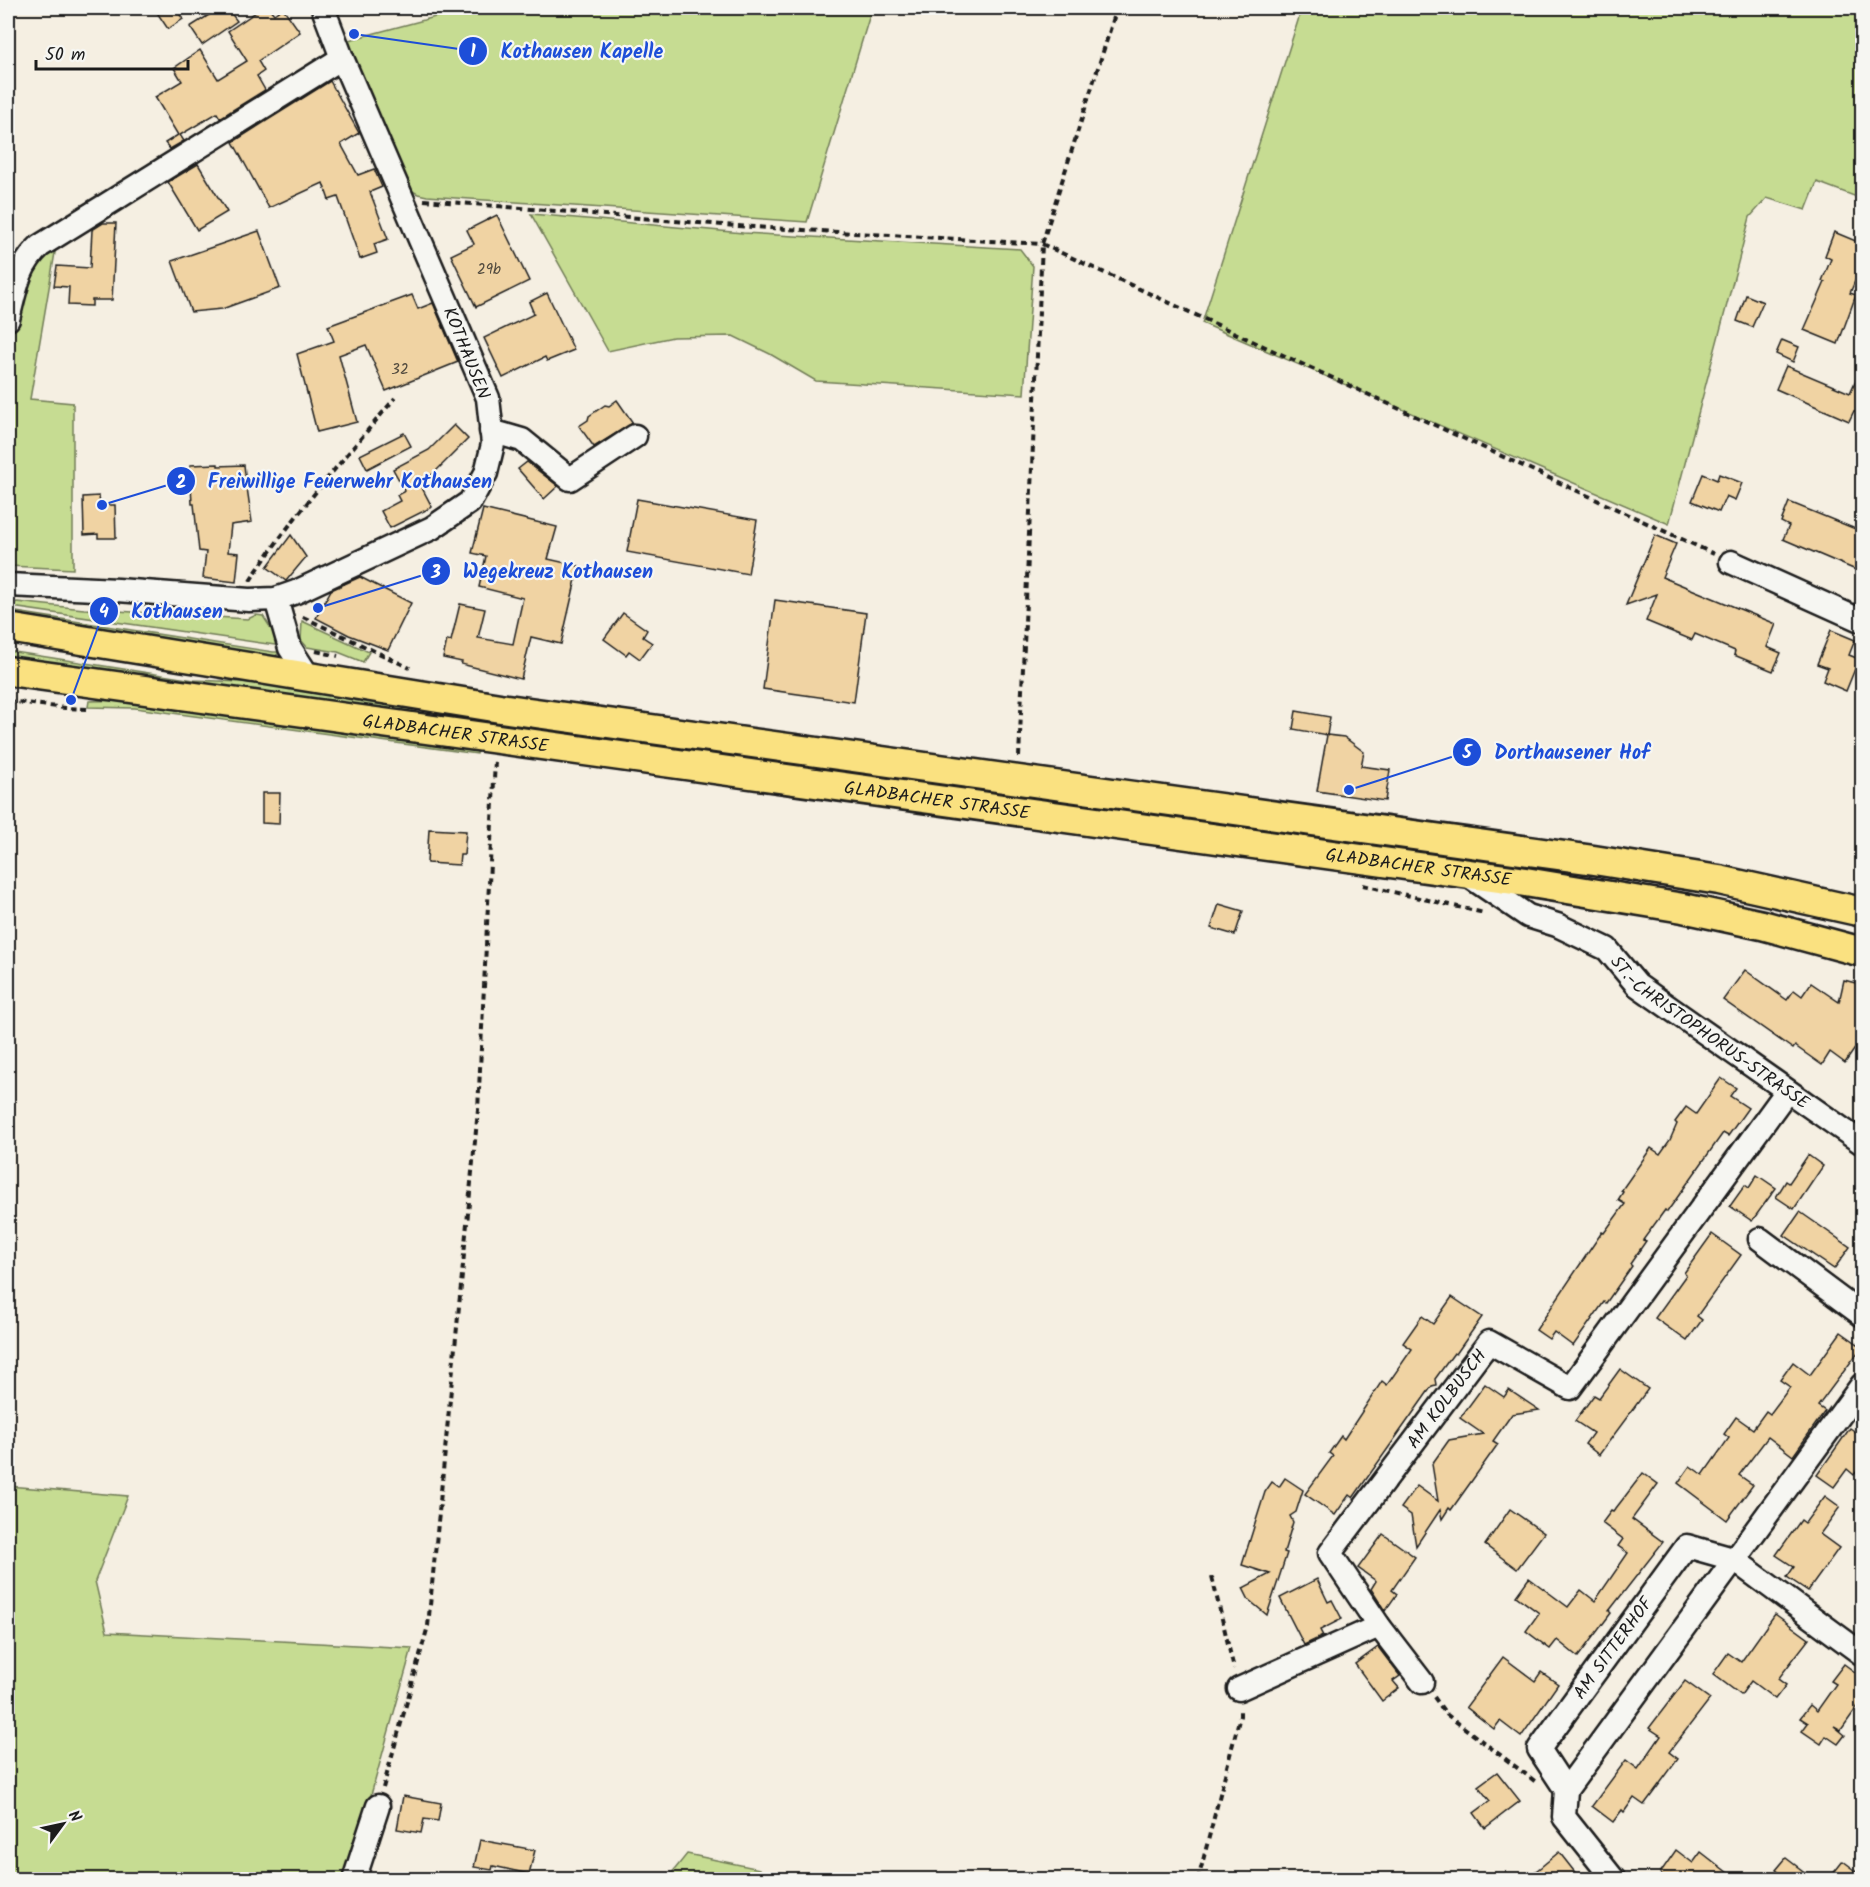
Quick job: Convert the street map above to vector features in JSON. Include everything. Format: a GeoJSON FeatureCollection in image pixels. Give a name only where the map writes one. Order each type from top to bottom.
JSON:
{"type":"FeatureCollection","features":[{"type":"Feature","properties":{"kind":"main road","name":"GLADBACHER STRASSE"},"geometry":{"type":"LineString","coordinates":[[8,628],[310,679],[500,708],[1593,860],[1719,880],[1863,912]]}},
{"type":"Feature","properties":{"kind":"main road","name":"GLADBACHER STRASSE"},"geometry":{"type":"LineString","coordinates":[[8,671],[1465,873],[1683,908],[1762,925],[1863,952]]}},
{"type":"Feature","properties":{"kind":"street","name":"KOTHAUSEN"},"geometry":{"type":"LineString","coordinates":[[8,585],[238,599],[277,607],[297,592],[432,528],[470,502],[486,473],[493,444],[488,398],[342,58],[323,8]]}},
{"type":"Feature","properties":{"kind":"street"},"geometry":{"type":"LineString","coordinates":[[8,319],[20,271],[30,255],[40,246],[342,58]]}},
{"type":"Feature","properties":{"kind":"street"},"geometry":{"type":"LineString","coordinates":[[492,431],[522,440],[570,479],[635,436]]}},
{"type":"Feature","properties":{"kind":"street"},"geometry":{"type":"LineString","coordinates":[[1731,562],[1863,621]]}},
{"type":"Feature","properties":{"kind":"street"},"geometry":{"type":"LineString","coordinates":[[277,607],[290,648],[310,679]]}},
{"type":"Feature","properties":{"kind":"street","name":"ST.-CHRISTOPHORUS-STRASSE"},"geometry":{"type":"LineString","coordinates":[[1465,873],[1528,916],[1557,925],[1607,949],[1637,985],[1863,1143]]}},
{"type":"Feature","properties":{"kind":"street","name":"AM KOLBUSCH"},"geometry":{"type":"LineString","coordinates":[[1422,1682],[1379,1626],[1330,1553],[1489,1342],[1570,1388],[1787,1090]]}},
{"type":"Feature","properties":{"kind":"street"},"geometry":{"type":"LineString","coordinates":[[1761,1239],[1863,1315]]}},
{"type":"Feature","properties":{"kind":"street"},"geometry":{"type":"LineString","coordinates":[[1565,1795],[1733,1559],[1863,1385]]}},
{"type":"Feature","properties":{"kind":"street","name":"AM SITTERHOF"},"geometry":{"type":"LineString","coordinates":[[1614,1880],[1564,1817],[1565,1795],[1539,1749],[1687,1546],[1733,1559]]}},
{"type":"Feature","properties":{"kind":"street"},"geometry":{"type":"LineString","coordinates":[[1733,1559],[1863,1654]]}},
{"type":"Feature","properties":{"kind":"street"},"geometry":{"type":"LineString","coordinates":[[1239,1689],[1379,1626]]}},
{"type":"Feature","properties":{"kind":"street"},"geometry":{"type":"LineString","coordinates":[[354,1880],[378,1806]]}},
{"type":"Feature","properties":{"kind":"path"},"geometry":{"type":"LineString","coordinates":[[1018,758],[1022,713],[1042,244],[1117,8]]}},
{"type":"Feature","properties":{"kind":"path"},"geometry":{"type":"LineString","coordinates":[[406,207],[426,199],[736,226],[1042,244],[1731,562]]}},
{"type":"Feature","properties":{"kind":"path"},"geometry":{"type":"LineString","coordinates":[[238,599],[264,560],[312,498],[395,398]]}},
{"type":"Feature","properties":{"kind":"path"},"geometry":{"type":"LineString","coordinates":[[277,607],[414,670]]}},
{"type":"Feature","properties":{"kind":"path"},"geometry":{"type":"LineString","coordinates":[[378,1806],[428,1626],[478,1110],[495,758]]}},
{"type":"Feature","properties":{"kind":"path"},"geometry":{"type":"LineString","coordinates":[[1198,1880],[1240,1716],[1239,1689],[1212,1577]]}},
{"type":"Feature","properties":{"kind":"path"},"geometry":{"type":"LineString","coordinates":[[1422,1682],[1446,1714],[1532,1780],[1565,1795]]}},
{"type":"Feature","properties":{"kind":"green space"},"geometry":{"type":"Polygon","coordinates":[[[469,8],[872,8],[807,222],[427,196],[405,187],[345,41],[469,8]]]}},
{"type":"Feature","properties":{"kind":"green space"},"geometry":{"type":"Polygon","coordinates":[[[1302,8],[1862,8],[1862,199],[1817,182],[1806,210],[1767,198],[1750,217],[1669,524],[1202,323],[1302,8]]]}},
{"type":"Feature","properties":{"kind":"green space"},"geometry":{"type":"Polygon","coordinates":[[[531,214],[743,233],[1020,249],[1033,266],[1024,394],[816,381],[770,354],[733,336],[673,337],[608,351],[531,214]]]}},
{"type":"Feature","properties":{"kind":"green space"},"geometry":{"type":"Polygon","coordinates":[[[57,241],[30,399],[73,403],[73,569],[8,566],[8,255],[34,261],[57,241]]]}},
{"type":"Feature","properties":{"kind":"green space"},"geometry":{"type":"Polygon","coordinates":[[[17,602],[84,609],[248,619],[256,615],[263,616],[281,644],[275,645],[12,607],[12,604],[17,602]]]}},
{"type":"Feature","properties":{"kind":"green space"},"geometry":{"type":"Polygon","coordinates":[[[10,611],[280,652],[272,659],[9,617],[10,611]]]}},
{"type":"Feature","properties":{"kind":"green space"},"geometry":{"type":"Polygon","coordinates":[[[302,621],[369,652],[363,662],[338,652],[307,647],[301,640],[302,621]]]}},
{"type":"Feature","properties":{"kind":"green space"},"geometry":{"type":"Polygon","coordinates":[[[8,651],[194,680],[298,688],[412,707],[413,710],[412,713],[8,660],[8,651]]]}},
{"type":"Feature","properties":{"kind":"green space"},"geometry":{"type":"Polygon","coordinates":[[[133,700],[478,747],[477,754],[135,708],[88,707],[89,701],[133,700]]]}},
{"type":"Feature","properties":{"kind":"green space"},"geometry":{"type":"Polygon","coordinates":[[[8,1486],[128,1496],[95,1581],[107,1632],[412,1648],[371,1795],[356,1871],[396,1879],[8,1879],[8,1486]]]}},
{"type":"Feature","properties":{"kind":"green space"},"geometry":{"type":"Polygon","coordinates":[[[687,1854],[760,1869],[756,1879],[667,1879],[687,1854]]]}},
{"type":"Feature","properties":{"kind":"building"},"geometry":{"type":"Polygon","coordinates":[[[154,8],[175,8],[183,19],[168,29],[154,8]]]}},
{"type":"Feature","properties":{"kind":"building"},"geometry":{"type":"Polygon","coordinates":[[[220,8],[227,8],[237,21],[202,45],[190,27],[220,8]]]}},
{"type":"Feature","properties":{"kind":"building"},"geometry":{"type":"Polygon","coordinates":[[[262,8],[269,8],[274,14],[283,8],[300,32],[258,61],[264,71],[257,76],[265,90],[220,118],[217,113],[180,135],[184,141],[170,149],[165,143],[178,135],[155,97],[182,81],[174,68],[200,50],[218,79],[247,61],[228,31],[262,8]]]}},
{"type":"Feature","properties":{"kind":"building"},"geometry":{"type":"Polygon","coordinates":[[[330,81],[359,133],[341,144],[358,175],[374,169],[382,187],[370,192],[388,239],[374,244],[377,253],[360,259],[338,197],[329,200],[323,183],[269,208],[233,142],[330,81]]]}},
{"type":"Feature","properties":{"kind":"building"},"geometry":{"type":"Polygon","coordinates":[[[198,164],[227,212],[197,230],[168,182],[198,164]]]}},
{"type":"Feature","properties":{"kind":"building"},"geometry":{"type":"Polygon","coordinates":[[[497,215],[529,281],[476,307],[451,255],[474,244],[467,230],[497,215]]]}},
{"type":"Feature","properties":{"kind":"building"},"geometry":{"type":"Polygon","coordinates":[[[103,223],[116,223],[112,300],[92,300],[92,306],[68,305],[69,287],[54,286],[57,266],[90,268],[92,230],[103,223]]]}},
{"type":"Feature","properties":{"kind":"building"},"geometry":{"type":"Polygon","coordinates":[[[259,231],[280,288],[222,309],[191,312],[172,261],[259,231]]]}},
{"type":"Feature","properties":{"kind":"building"},"geometry":{"type":"Polygon","coordinates":[[[1834,232],[1863,244],[1863,262],[1850,293],[1856,295],[1838,344],[1804,330],[1825,282],[1822,281],[1831,259],[1825,256],[1834,232]]]}},
{"type":"Feature","properties":{"kind":"building"},"geometry":{"type":"Polygon","coordinates":[[[547,293],[574,350],[547,361],[545,357],[503,378],[484,338],[534,314],[529,302],[547,293]]]}},
{"type":"Feature","properties":{"kind":"building"},"geometry":{"type":"Polygon","coordinates":[[[412,295],[418,309],[433,303],[458,362],[386,391],[366,345],[339,355],[357,422],[317,432],[297,354],[334,341],[328,326],[412,295]]]}},
{"type":"Feature","properties":{"kind":"building"},"geometry":{"type":"Polygon","coordinates":[[[1746,295],[1763,302],[1752,327],[1737,321],[1746,295]]]}},
{"type":"Feature","properties":{"kind":"building"},"geometry":{"type":"Polygon","coordinates":[[[1782,340],[1799,347],[1793,362],[1776,354],[1782,340]]]}},
{"type":"Feature","properties":{"kind":"building"},"geometry":{"type":"Polygon","coordinates":[[[1863,364],[1863,414],[1854,411],[1849,421],[1776,389],[1786,366],[1850,393],[1863,364]]]}},
{"type":"Feature","properties":{"kind":"building"},"geometry":{"type":"Polygon","coordinates":[[[617,400],[633,423],[594,447],[579,426],[605,405],[609,406],[617,400]]]}},
{"type":"Feature","properties":{"kind":"building"},"geometry":{"type":"Polygon","coordinates":[[[454,425],[468,439],[433,474],[419,482],[432,507],[390,528],[381,511],[400,501],[397,495],[405,491],[393,469],[429,450],[454,425]]]}},
{"type":"Feature","properties":{"kind":"building"},"geometry":{"type":"Polygon","coordinates":[[[404,433],[411,446],[367,469],[360,455],[404,433]]]}},
{"type":"Feature","properties":{"kind":"building"},"geometry":{"type":"Polygon","coordinates":[[[527,462],[558,486],[544,499],[518,469],[527,462]]]}},
{"type":"Feature","properties":{"kind":"building"},"geometry":{"type":"Polygon","coordinates":[[[218,464],[218,466],[244,465],[252,522],[231,525],[228,552],[239,553],[236,582],[203,578],[206,552],[199,551],[194,504],[192,504],[190,465],[218,464]]]}},
{"type":"Feature","properties":{"kind":"building"},"geometry":{"type":"Polygon","coordinates":[[[1703,474],[1717,480],[1719,474],[1742,483],[1735,500],[1726,496],[1719,512],[1692,501],[1703,474]]]}},
{"type":"Feature","properties":{"kind":"building"},"geometry":{"type":"Polygon","coordinates":[[[99,496],[100,505],[115,505],[116,538],[98,538],[98,534],[84,535],[83,497],[99,496]]]}},
{"type":"Feature","properties":{"kind":"building"},"geometry":{"type":"Polygon","coordinates":[[[637,499],[757,520],[748,574],[627,552],[637,499]]]}},
{"type":"Feature","properties":{"kind":"building"},"geometry":{"type":"Polygon","coordinates":[[[1789,502],[1863,532],[1863,573],[1783,539],[1789,526],[1781,522],[1789,502]]]}},
{"type":"Feature","properties":{"kind":"building"},"geometry":{"type":"Polygon","coordinates":[[[483,509],[557,527],[548,559],[579,566],[561,644],[531,637],[521,679],[443,658],[447,640],[451,641],[460,604],[485,609],[478,638],[513,644],[523,598],[479,587],[486,556],[472,553],[483,509]]]}},
{"type":"Feature","properties":{"kind":"building"},"geometry":{"type":"Polygon","coordinates":[[[291,535],[306,557],[286,581],[267,567],[291,535]]]}},
{"type":"Feature","properties":{"kind":"building"},"geometry":{"type":"Polygon","coordinates":[[[1655,535],[1676,544],[1662,577],[1776,624],[1767,647],[1781,653],[1773,671],[1734,655],[1735,651],[1695,634],[1692,640],[1646,621],[1657,594],[1626,605],[1655,535]]]}},
{"type":"Feature","properties":{"kind":"building"},"geometry":{"type":"Polygon","coordinates":[[[360,577],[411,603],[388,650],[349,635],[316,618],[331,590],[360,577]]]}},
{"type":"Feature","properties":{"kind":"building"},"geometry":{"type":"Polygon","coordinates":[[[775,600],[866,613],[854,702],[763,689],[775,600]]]}},
{"type":"Feature","properties":{"kind":"building"},"geometry":{"type":"Polygon","coordinates":[[[623,613],[647,630],[643,637],[652,643],[640,659],[629,651],[626,655],[604,639],[623,613]]]}},
{"type":"Feature","properties":{"kind":"building"},"geometry":{"type":"Polygon","coordinates":[[[1831,630],[1855,640],[1849,655],[1859,659],[1846,691],[1823,681],[1828,668],[1817,664],[1831,630]]]}},
{"type":"Feature","properties":{"kind":"building"},"geometry":{"type":"Polygon","coordinates":[[[1296,711],[1330,717],[1327,735],[1293,729],[1296,711]]]}},
{"type":"Feature","properties":{"kind":"building"},"geometry":{"type":"Polygon","coordinates":[[[1327,735],[1344,737],[1364,752],[1361,766],[1390,770],[1385,801],[1317,791],[1327,735]]]}},
{"type":"Feature","properties":{"kind":"building"},"geometry":{"type":"Polygon","coordinates":[[[262,793],[280,793],[279,824],[262,823],[262,793]]]}},
{"type":"Feature","properties":{"kind":"building"},"geometry":{"type":"Polygon","coordinates":[[[429,829],[466,831],[464,855],[460,855],[459,865],[427,863],[429,829]]]}},
{"type":"Feature","properties":{"kind":"building"},"geometry":{"type":"Polygon","coordinates":[[[1219,904],[1243,911],[1235,935],[1211,928],[1219,904]]]}},
{"type":"Feature","properties":{"kind":"building"},"geometry":{"type":"Polygon","coordinates":[[[1745,970],[1787,1000],[1794,990],[1802,996],[1811,983],[1839,1002],[1844,980],[1863,985],[1863,1037],[1845,1063],[1830,1052],[1822,1065],[1795,1046],[1793,1049],[1723,1000],[1745,970]]]}},
{"type":"Feature","properties":{"kind":"building"},"geometry":{"type":"Polygon","coordinates":[[[1721,1078],[1736,1088],[1730,1096],[1748,1108],[1728,1136],[1723,1133],[1667,1212],[1665,1210],[1643,1240],[1646,1241],[1630,1264],[1632,1266],[1606,1303],[1604,1302],[1573,1346],[1554,1332],[1549,1339],[1536,1330],[1602,1232],[1604,1233],[1625,1204],[1618,1200],[1623,1192],[1621,1191],[1651,1148],[1660,1154],[1670,1140],[1677,1124],[1675,1122],[1686,1107],[1696,1114],[1721,1078]]]}},
{"type":"Feature","properties":{"kind":"building"},"geometry":{"type":"Polygon","coordinates":[[[1808,1155],[1823,1166],[1794,1209],[1776,1197],[1786,1181],[1789,1183],[1808,1155]]]}},
{"type":"Feature","properties":{"kind":"building"},"geometry":{"type":"Polygon","coordinates":[[[1757,1175],[1776,1188],[1752,1221],[1730,1206],[1745,1185],[1749,1188],[1757,1175]]]}},
{"type":"Feature","properties":{"kind":"building"},"geometry":{"type":"Polygon","coordinates":[[[1800,1212],[1850,1247],[1834,1269],[1784,1235],[1800,1212]]]}},
{"type":"Feature","properties":{"kind":"building"},"geometry":{"type":"Polygon","coordinates":[[[1712,1234],[1741,1255],[1697,1316],[1702,1320],[1687,1341],[1655,1318],[1712,1234]]]}},
{"type":"Feature","properties":{"kind":"building"},"geometry":{"type":"Polygon","coordinates":[[[1452,1297],[1482,1317],[1435,1379],[1436,1385],[1432,1386],[1353,1498],[1349,1495],[1335,1515],[1305,1494],[1333,1456],[1329,1453],[1341,1436],[1344,1439],[1382,1381],[1387,1385],[1412,1349],[1403,1343],[1422,1316],[1433,1324],[1452,1297]]]}},
{"type":"Feature","properties":{"kind":"building"},"geometry":{"type":"Polygon","coordinates":[[[1841,1332],[1862,1347],[1818,1406],[1825,1411],[1793,1456],[1768,1437],[1739,1475],[1753,1485],[1727,1520],[1678,1483],[1690,1466],[1703,1475],[1729,1438],[1724,1434],[1736,1417],[1753,1429],[1766,1411],[1770,1414],[1790,1387],[1780,1380],[1793,1362],[1810,1375],[1841,1332]]]}},
{"type":"Feature","properties":{"kind":"building"},"geometry":{"type":"Polygon","coordinates":[[[1620,1369],[1648,1389],[1599,1455],[1585,1444],[1593,1433],[1575,1421],[1594,1395],[1599,1398],[1620,1369]]]}},
{"type":"Feature","properties":{"kind":"building"},"geometry":{"type":"Polygon","coordinates":[[[1485,1384],[1504,1397],[1509,1390],[1539,1410],[1512,1414],[1493,1441],[1498,1444],[1451,1510],[1449,1508],[1442,1519],[1440,1510],[1416,1546],[1411,1515],[1401,1508],[1417,1486],[1438,1501],[1432,1464],[1449,1440],[1483,1434],[1460,1418],[1485,1384]]]}},
{"type":"Feature","properties":{"kind":"building"},"geometry":{"type":"Polygon","coordinates":[[[1850,1428],[1863,1437],[1863,1463],[1854,1475],[1847,1469],[1834,1487],[1817,1475],[1850,1428]]]}},
{"type":"Feature","properties":{"kind":"building"},"geometry":{"type":"Polygon","coordinates":[[[1643,1473],[1658,1484],[1632,1519],[1663,1542],[1609,1611],[1611,1613],[1578,1657],[1557,1640],[1550,1649],[1526,1631],[1539,1613],[1516,1596],[1529,1578],[1568,1607],[1581,1590],[1595,1601],[1628,1553],[1618,1546],[1623,1539],[1602,1523],[1643,1473]]]}},
{"type":"Feature","properties":{"kind":"building"},"geometry":{"type":"Polygon","coordinates":[[[1285,1478],[1303,1490],[1296,1512],[1290,1516],[1293,1522],[1284,1552],[1287,1553],[1267,1615],[1249,1600],[1243,1588],[1270,1574],[1242,1565],[1265,1492],[1272,1482],[1279,1487],[1285,1478]]]}},
{"type":"Feature","properties":{"kind":"building"},"geometry":{"type":"Polygon","coordinates":[[[1825,1496],[1840,1507],[1820,1534],[1839,1548],[1808,1591],[1787,1577],[1794,1567],[1776,1555],[1801,1520],[1805,1523],[1825,1496]]]}},
{"type":"Feature","properties":{"kind":"building"},"geometry":{"type":"Polygon","coordinates":[[[1510,1509],[1544,1533],[1517,1569],[1485,1545],[1510,1509]]]}},
{"type":"Feature","properties":{"kind":"building"},"geometry":{"type":"Polygon","coordinates":[[[1383,1534],[1415,1557],[1392,1590],[1397,1594],[1385,1611],[1371,1589],[1376,1581],[1358,1568],[1383,1534]]]}},
{"type":"Feature","properties":{"kind":"building"},"geometry":{"type":"Polygon","coordinates":[[[1317,1579],[1328,1602],[1332,1600],[1342,1619],[1320,1630],[1323,1636],[1304,1645],[1280,1598],[1317,1579]]]}},
{"type":"Feature","properties":{"kind":"building"},"geometry":{"type":"Polygon","coordinates":[[[1775,1614],[1809,1639],[1778,1679],[1786,1685],[1775,1699],[1751,1681],[1741,1695],[1713,1674],[1728,1653],[1741,1662],[1775,1614]]]}},
{"type":"Feature","properties":{"kind":"building"},"geometry":{"type":"Polygon","coordinates":[[[1378,1647],[1400,1676],[1393,1681],[1399,1688],[1382,1701],[1355,1664],[1378,1647]]]}},
{"type":"Feature","properties":{"kind":"building"},"geometry":{"type":"Polygon","coordinates":[[[1503,1657],[1535,1681],[1541,1672],[1558,1684],[1521,1737],[1500,1721],[1494,1729],[1466,1707],[1503,1657]]]}},
{"type":"Feature","properties":{"kind":"building"},"geometry":{"type":"Polygon","coordinates":[[[1844,1664],[1863,1678],[1863,1699],[1841,1730],[1834,1726],[1845,1735],[1838,1744],[1826,1736],[1821,1744],[1802,1731],[1808,1723],[1800,1718],[1810,1705],[1817,1711],[1836,1684],[1831,1681],[1844,1664]]]}},
{"type":"Feature","properties":{"kind":"building"},"geometry":{"type":"Polygon","coordinates":[[[1685,1681],[1710,1699],[1669,1752],[1678,1759],[1644,1805],[1634,1798],[1613,1822],[1592,1806],[1626,1760],[1638,1769],[1661,1736],[1649,1728],[1685,1681]]]}},
{"type":"Feature","properties":{"kind":"building"},"geometry":{"type":"Polygon","coordinates":[[[1497,1772],[1520,1801],[1485,1828],[1474,1813],[1490,1801],[1478,1786],[1497,1772]]]}},
{"type":"Feature","properties":{"kind":"building"},"geometry":{"type":"Polygon","coordinates":[[[403,1796],[441,1803],[438,1821],[424,1819],[421,1833],[397,1829],[403,1796]]]}},
{"type":"Feature","properties":{"kind":"building"},"geometry":{"type":"Polygon","coordinates":[[[480,1840],[535,1850],[529,1874],[493,1866],[492,1870],[474,1867],[480,1840]]]}},
{"type":"Feature","properties":{"kind":"building"},"geometry":{"type":"Polygon","coordinates":[[[1676,1850],[1693,1863],[1701,1852],[1737,1880],[1670,1880],[1660,1873],[1676,1850]]]}},
{"type":"Feature","properties":{"kind":"building"},"geometry":{"type":"Polygon","coordinates":[[[1559,1852],[1581,1880],[1524,1880],[1541,1867],[1559,1852]]]}},
{"type":"Feature","properties":{"kind":"building"},"geometry":{"type":"Polygon","coordinates":[[[1786,1858],[1815,1880],[1789,1880],[1776,1870],[1786,1858]]]}},
{"type":"Feature","properties":{"kind":"building"},"geometry":{"type":"Polygon","coordinates":[[[1843,1861],[1863,1876],[1863,1880],[1828,1880],[1843,1861]]]}},
{"type":"Feature","properties":{"kind":"place","name":"Kothausen Kapelle"},"geometry":{"type":"Point","coordinates":[354,34]}},
{"type":"Feature","properties":{"kind":"place","name":"Freiwillige Feuerwehr Kothausen"},"geometry":{"type":"Point","coordinates":[102,505]}},
{"type":"Feature","properties":{"kind":"place","name":"Wegekreuz Kothausen"},"geometry":{"type":"Point","coordinates":[318,608]}},
{"type":"Feature","properties":{"kind":"place","name":"Kothausen"},"geometry":{"type":"Point","coordinates":[71,700]}},
{"type":"Feature","properties":{"kind":"place","name":"Dorthausener Hof"},"geometry":{"type":"Point","coordinates":[1349,790]}}]}
